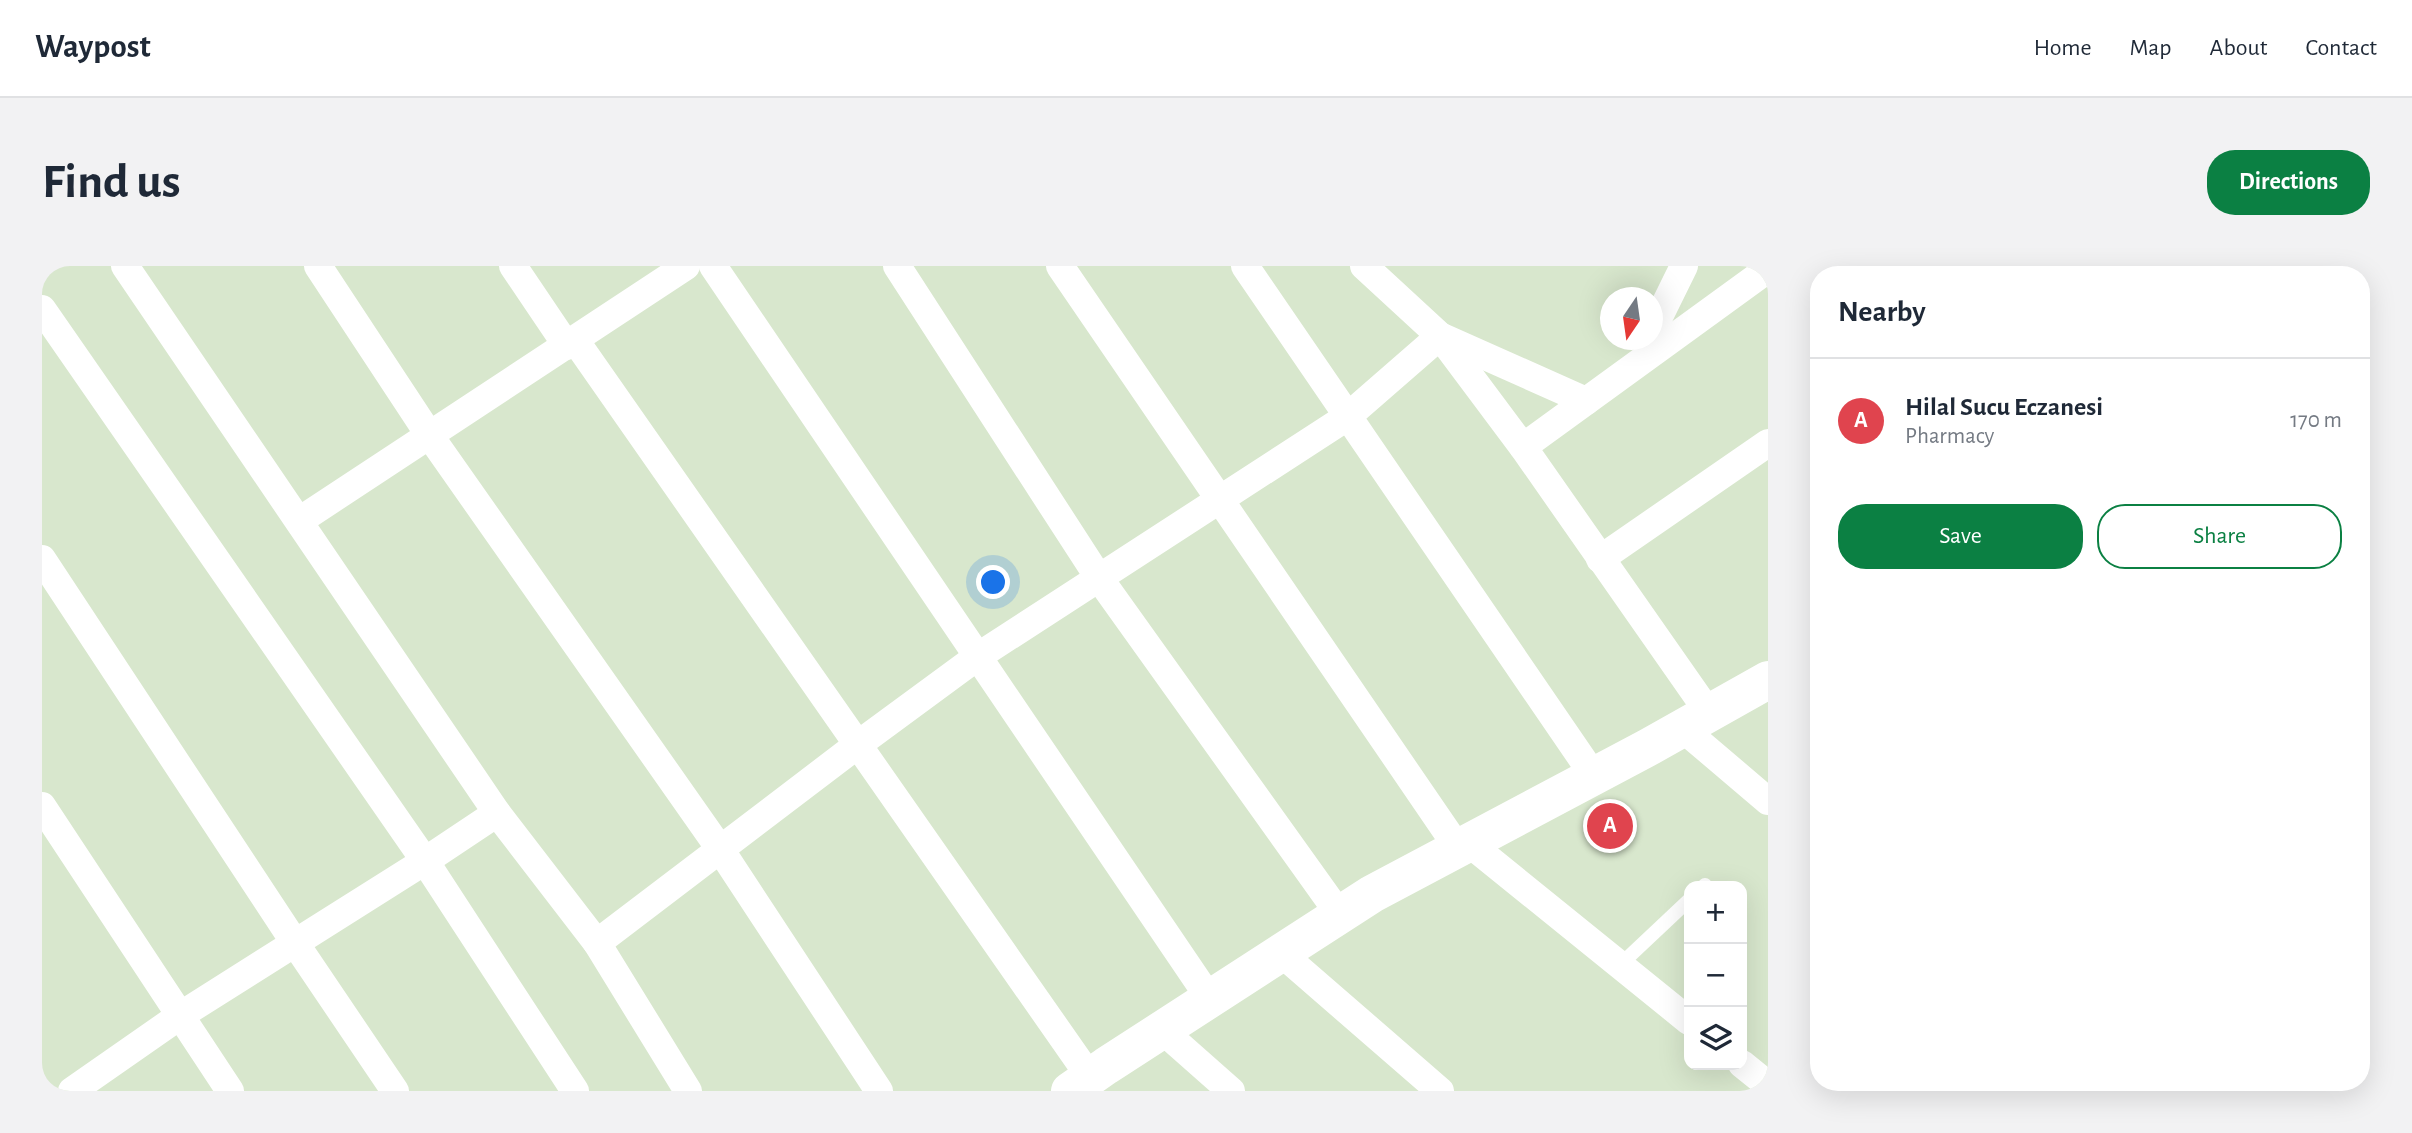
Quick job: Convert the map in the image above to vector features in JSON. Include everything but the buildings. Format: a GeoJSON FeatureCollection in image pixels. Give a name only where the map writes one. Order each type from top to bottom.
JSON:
{"type":"FeatureCollection","features":[{"type":"Feature","properties":{"kind":"main road"},"geometry":{"type":"LineString","coordinates":[[1080,1084],[1372,894],[1768,680]]}},
{"type":"Feature","properties":{"kind":"street"},"geometry":{"type":"LineString","coordinates":[[125,266],[497,813],[597,943],[688,1091]]}},
{"type":"Feature","properties":{"kind":"street"},"geometry":{"type":"LineString","coordinates":[[318,266],[430,436],[720,849],[879,1091]]}},
{"type":"Feature","properties":{"kind":"street"},"geometry":{"type":"LineString","coordinates":[[513,266],[571,343],[856,746],[1080,1084]]}},
{"type":"Feature","properties":{"kind":"street"},"geometry":{"type":"LineString","coordinates":[[299,521],[686,266]]}},
{"type":"Feature","properties":{"kind":"street"},"geometry":{"type":"LineString","coordinates":[[713,266],[1210,999]]}},
{"type":"Feature","properties":{"kind":"street"},"geometry":{"type":"LineString","coordinates":[[897,266],[1099,578],[1340,915]]}},
{"type":"Feature","properties":{"kind":"street"},"geometry":{"type":"LineString","coordinates":[[1060,266],[1464,845],[1684,1017]]}},
{"type":"Feature","properties":{"kind":"street"},"geometry":{"type":"LineString","coordinates":[[1245,266],[1594,776]]}},
{"type":"Feature","properties":{"kind":"street"},"geometry":{"type":"LineString","coordinates":[[1364,266],[1440,336],[1523,447],[1600,559],[1696,720],[1768,800]]}},
{"type":"Feature","properties":{"kind":"street"},"geometry":{"type":"LineString","coordinates":[[1663,310],[1684,266]]}},
{"type":"Feature","properties":{"kind":"street"},"geometry":{"type":"LineString","coordinates":[[1523,447],[1586,401],[1643,352],[1768,268]]}},
{"type":"Feature","properties":{"kind":"street"},"geometry":{"type":"LineString","coordinates":[[42,309],[425,861],[575,1091]]}},
{"type":"Feature","properties":{"kind":"street"},"geometry":{"type":"LineString","coordinates":[[597,943],[977,657],[1347,417],[1440,336]]}},
{"type":"Feature","properties":{"kind":"street"},"geometry":{"type":"LineString","coordinates":[[1440,336],[1586,401]]}},
{"type":"Feature","properties":{"kind":"street"},"geometry":{"type":"LineString","coordinates":[[1600,559],[1768,444]]}},
{"type":"Feature","properties":{"kind":"street"},"geometry":{"type":"LineString","coordinates":[[42,559],[395,1091]]}},
{"type":"Feature","properties":{"kind":"street"},"geometry":{"type":"LineString","coordinates":[[42,806],[230,1091]]}},
{"type":"Feature","properties":{"kind":"street"},"geometry":{"type":"LineString","coordinates":[[72,1091],[180,1015],[497,813]]}},
{"type":"Feature","properties":{"kind":"street"},"geometry":{"type":"LineString","coordinates":[[1281,953],[1440,1091]]}},
{"type":"Feature","properties":{"kind":"street"},"geometry":{"type":"LineString","coordinates":[[1162,1030],[1231,1091]]}},
{"type":"Feature","properties":{"kind":"street"},"geometry":{"type":"LineString","coordinates":[[1747,1067],[1768,1085]]}},
{"type":"Feature","properties":{"kind":"lane"},"geometry":{"type":"LineString","coordinates":[[1620,965],[1684,905]]}},
{"type":"Feature","properties":{"kind":"place","name":"Hilal Sucu Eczanesi"},"geometry":{"type":"Point","coordinates":[1610,826]}}]}
